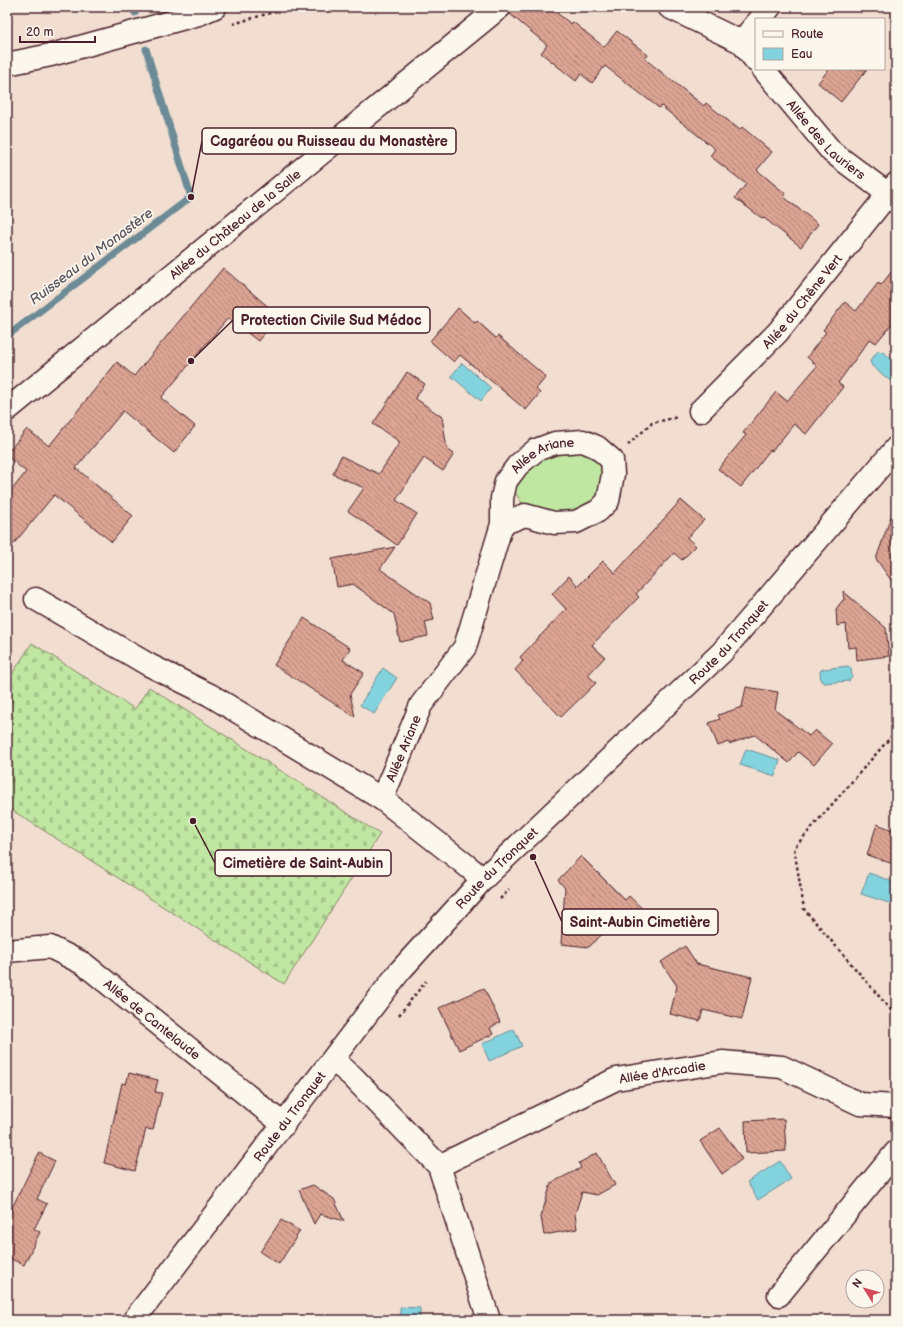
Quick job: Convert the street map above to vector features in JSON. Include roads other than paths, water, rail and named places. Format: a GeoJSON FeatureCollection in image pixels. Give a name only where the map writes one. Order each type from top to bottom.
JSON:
{"type":"FeatureCollection","features":[{"type":"Feature","properties":{"kind":"street"},"geometry":{"type":"LineString","coordinates":[[7,64],[51,55],[198,14],[216,7]]}},
{"type":"Feature","properties":{"kind":"street","name":"Allée du Château de la Salle"},"geometry":{"type":"LineString","coordinates":[[7,410],[500,7]]}},
{"type":"Feature","properties":{"kind":"street"},"geometry":{"type":"LineString","coordinates":[[669,7],[741,42],[755,59]]}},
{"type":"Feature","properties":{"kind":"street"},"geometry":{"type":"LineString","coordinates":[[761,18],[770,7]]}},
{"type":"Feature","properties":{"kind":"street"},"geometry":{"type":"LineString","coordinates":[[741,42],[755,25]]}},
{"type":"Feature","properties":{"kind":"street","name":"Allée des Lauriers"},"geometry":{"type":"LineString","coordinates":[[764,70],[832,152],[893,194]]}},
{"type":"Feature","properties":{"kind":"street","name":"Allée du Chêne Vert"},"geometry":{"type":"LineString","coordinates":[[700,411],[778,332],[893,194]]}},
{"type":"Feature","properties":{"kind":"street","name":"Allée Ariane"},"geometry":{"type":"LineString","coordinates":[[382,799],[421,705],[465,648],[502,524],[502,498],[506,481],[518,465],[536,450],[555,443],[582,441],[597,447],[612,460],[613,474],[608,501],[598,511],[576,522],[554,523],[524,515],[502,524]]}},
{"type":"Feature","properties":{"kind":"street","name":"Route du Tronquet"},"geometry":{"type":"LineString","coordinates":[[134,1320],[400,972],[483,879],[722,652],[896,448]]}},
{"type":"Feature","properties":{"kind":"street"},"geometry":{"type":"LineString","coordinates":[[36,600],[149,665],[210,695],[382,799],[461,860],[483,879]]}},
{"type":"Feature","properties":{"kind":"street","name":"Allée de Cantelaude"},"geometry":{"type":"LineString","coordinates":[[7,951],[50,947],[84,964],[284,1125]]}},
{"type":"Feature","properties":{"kind":"street"},"geometry":{"type":"LineString","coordinates":[[333,1060],[352,1076],[439,1166],[489,1320]]}},
{"type":"Feature","properties":{"kind":"street","name":"Allée d'Arcadie"},"geometry":{"type":"LineString","coordinates":[[439,1166],[616,1079],[722,1062],[782,1067],[860,1104],[896,1106]]}},
{"type":"Feature","properties":{"kind":"street"},"geometry":{"type":"LineString","coordinates":[[778,1296],[896,1152]]}},
{"type":"Feature","properties":{"kind":"water"},"geometry":{"type":"Polygon","coordinates":[[[878,351],[883,352],[896,363],[896,384],[872,366],[870,361],[878,351]]]}},
{"type":"Feature","properties":{"kind":"water"},"geometry":{"type":"Polygon","coordinates":[[[462,363],[491,388],[481,401],[451,376],[462,363]]]}},
{"type":"Feature","properties":{"kind":"water"},"geometry":{"type":"Polygon","coordinates":[[[848,666],[851,668],[852,677],[849,681],[824,683],[821,681],[820,671],[823,669],[848,666]]]}},
{"type":"Feature","properties":{"kind":"water"},"geometry":{"type":"Polygon","coordinates":[[[383,668],[397,678],[374,714],[360,705],[383,668]]]}},
{"type":"Feature","properties":{"kind":"water"},"geometry":{"type":"Polygon","coordinates":[[[746,749],[780,760],[775,776],[740,765],[746,749]]]}},
{"type":"Feature","properties":{"kind":"water"},"geometry":{"type":"Polygon","coordinates":[[[869,873],[896,883],[896,902],[892,904],[861,894],[869,873]]]}},
{"type":"Feature","properties":{"kind":"water"},"geometry":{"type":"Polygon","coordinates":[[[514,1029],[522,1046],[489,1061],[482,1044],[514,1029]]]}},
{"type":"Feature","properties":{"kind":"water"},"geometry":{"type":"Polygon","coordinates":[[[780,1161],[791,1179],[758,1200],[747,1182],[780,1161]]]}},
{"type":"Feature","properties":{"kind":"water"},"geometry":{"type":"Polygon","coordinates":[[[400,1307],[420,1308],[420,1320],[400,1320],[400,1307]]]}},
{"type":"Feature","properties":{"kind":"waterway"},"geometry":{"type":"LineString","coordinates":[[133,7],[135,13]]}},
{"type":"Feature","properties":{"kind":"waterway","name":"Ruisseau du Monastère"},"geometry":{"type":"LineString","coordinates":[[7,336],[191,197],[146,49]]}},
{"type":"Feature","properties":{"kind":"place","name":"Cagaréou ou Ruisseau du Monastère"},"geometry":{"type":"Point","coordinates":[191,197]}},
{"type":"Feature","properties":{"kind":"place","name":"Protection Civile Sud Médoc"},"geometry":{"type":"Point","coordinates":[191,361]}},
{"type":"Feature","properties":{"kind":"place","name":"Cimetière de Saint-Aubin"},"geometry":{"type":"Point","coordinates":[193,821]}},
{"type":"Feature","properties":{"kind":"place","name":"Saint-Aubin Cimetière"},"geometry":{"type":"Point","coordinates":[533,857]}}]}
